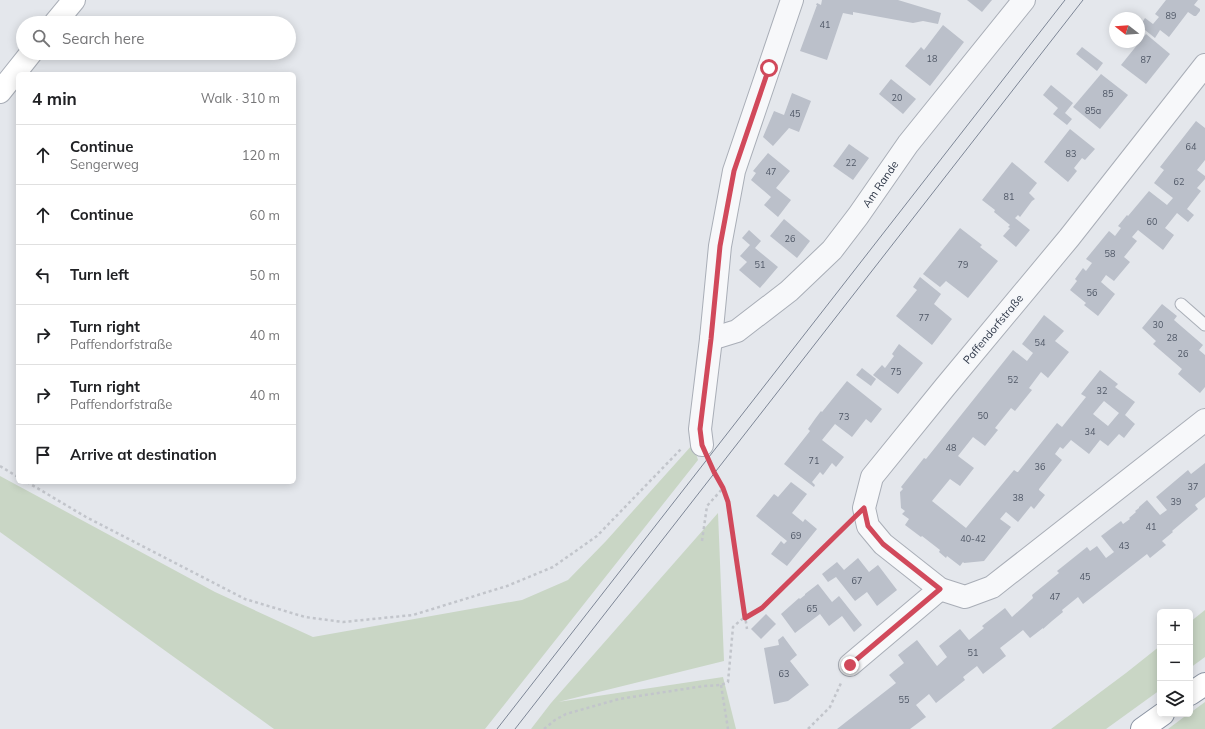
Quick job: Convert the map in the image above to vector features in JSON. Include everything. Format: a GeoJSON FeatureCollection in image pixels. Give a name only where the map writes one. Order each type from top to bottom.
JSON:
{"type":"FeatureCollection","features":[{"type":"Feature","properties":{"kind":"main road"},"geometry":{"type":"LineString","coordinates":[[61,16],[74,0]]}},
{"type":"Feature","properties":{"kind":"main road"},"geometry":{"type":"LineString","coordinates":[[0,92],[25,60]]}},
{"type":"Feature","properties":{"kind":"main road"},"geometry":{"type":"LineString","coordinates":[[1193,692],[1205,684]]}},
{"type":"Feature","properties":{"kind":"main road"},"geometry":{"type":"LineString","coordinates":[[1142,729],[1159,717]]}},
{"type":"Feature","properties":{"kind":"street"},"geometry":{"type":"LineString","coordinates":[[701,437],[720,246],[734,171],[792,0]]}},
{"type":"Feature","properties":{"kind":"street","name":"Am Rande"},"geometry":{"type":"LineString","coordinates":[[711,339],[737,331],[789,291],[832,250],[858,216],[908,144],[1024,0]]}},
{"type":"Feature","properties":{"kind":"street","name":"Paffendorfstraße"},"geometry":{"type":"LineString","coordinates":[[1205,65],[1069,238],[872,477],[864,508],[868,526],[883,544],[940,589],[965,597],[992,587],[1205,420]]}},
{"type":"Feature","properties":{"kind":"street"},"geometry":{"type":"LineString","coordinates":[[850,665],[940,589]]}},
{"type":"Feature","properties":{"kind":"lane"},"geometry":{"type":"LineString","coordinates":[[1181,304],[1205,325]]}},
{"type":"Feature","properties":{"kind":"path"},"geometry":{"type":"LineString","coordinates":[[30,484],[86,517],[245,599],[305,617],[343,622],[413,615],[507,586],[553,567],[597,536],[701,437],[714,472],[723,488],[728,502],[747,629]]}},
{"type":"Feature","properties":{"kind":"path"},"geometry":{"type":"LineString","coordinates":[[0,466],[16,476]]}},
{"type":"Feature","properties":{"kind":"path"},"geometry":{"type":"LineString","coordinates":[[702,541],[707,506],[723,488]]}},
{"type":"Feature","properties":{"kind":"path"},"geometry":{"type":"LineString","coordinates":[[544,729],[555,720],[566,714],[619,699],[704,686],[721,685],[728,682],[733,627],[741,620],[762,608],[864,508]]}},
{"type":"Feature","properties":{"kind":"path"},"geometry":{"type":"LineString","coordinates":[[808,729],[830,708],[850,665]]}},
{"type":"Feature","properties":{"kind":"path"},"geometry":{"type":"LineString","coordinates":[[721,685],[728,729]]}},
{"type":"Feature","properties":{"kind":"green space"},"geometry":{"type":"Polygon","coordinates":[[[693,444],[698,460],[485,729],[274,729],[0,532],[0,476],[215,592],[313,637],[522,600],[568,580],[606,541],[693,444]]]}},
{"type":"Feature","properties":{"kind":"green space"},"geometry":{"type":"Polygon","coordinates":[[[718,513],[724,661],[558,702],[723,677],[736,729],[531,729],[551,703],[718,513]]]}},
{"type":"Feature","properties":{"kind":"green space"},"geometry":{"type":"Polygon","coordinates":[[[1205,610],[1205,657],[1193,666],[1193,645],[1193,620],[1205,610]]]}},
{"type":"Feature","properties":{"kind":"green space"},"geometry":{"type":"Polygon","coordinates":[[[1157,648],[1157,692],[1106,729],[1051,729],[1157,648]]]}},
{"type":"Feature","properties":{"kind":"green space"},"geometry":{"type":"Polygon","coordinates":[[[1205,702],[1205,729],[1168,729],[1184,717],[1193,717],[1193,711],[1205,702]]]}},
{"type":"Feature","properties":{"kind":"building"},"geometry":{"type":"Polygon","coordinates":[[[822,0],[898,0],[941,13],[938,24],[923,21],[913,23],[853,12],[853,15],[843,13],[827,60],[800,51],[816,5],[817,3],[821,5],[822,0]]]}},
{"type":"Feature","properties":{"kind":"building"},"geometry":{"type":"Polygon","coordinates":[[[967,0],[992,0],[982,12],[967,0]]]}},
{"type":"Feature","properties":{"kind":"building"},"geometry":{"type":"Polygon","coordinates":[[[1166,0],[1198,0],[1194,5],[1200,9],[1196,16],[1188,12],[1169,37],[1160,30],[1155,38],[1145,30],[1145,18],[1153,24],[1159,17],[1155,14],[1166,0]]]}},
{"type":"Feature","properties":{"kind":"building"},"geometry":{"type":"Polygon","coordinates":[[[943,25],[964,42],[930,86],[905,66],[921,47],[924,50],[943,25]]]}},
{"type":"Feature","properties":{"kind":"building"},"geometry":{"type":"Polygon","coordinates":[[[1146,34],[1170,54],[1146,84],[1121,65],[1135,48],[1145,48],[1146,34]]]}},
{"type":"Feature","properties":{"kind":"building"},"geometry":{"type":"Polygon","coordinates":[[[1082,47],[1103,63],[1097,71],[1076,54],[1082,47]]]}},
{"type":"Feature","properties":{"kind":"building"},"geometry":{"type":"Polygon","coordinates":[[[1101,74],[1128,95],[1100,129],[1073,107],[1101,74]]]}},
{"type":"Feature","properties":{"kind":"building"},"geometry":{"type":"Polygon","coordinates":[[[891,79],[916,99],[903,114],[879,94],[891,79]]]}},
{"type":"Feature","properties":{"kind":"building"},"geometry":{"type":"Polygon","coordinates":[[[1051,85],[1073,103],[1065,113],[1072,119],[1067,125],[1053,114],[1058,108],[1043,95],[1051,85]]]}},
{"type":"Feature","properties":{"kind":"building"},"geometry":{"type":"Polygon","coordinates":[[[792,93],[811,101],[799,132],[789,128],[773,146],[763,137],[774,111],[784,115],[792,93]]]}},
{"type":"Feature","properties":{"kind":"building"},"geometry":{"type":"Polygon","coordinates":[[[1196,121],[1205,128],[1205,160],[1197,170],[1205,176],[1205,179],[1197,188],[1201,191],[1187,209],[1194,215],[1188,222],[1177,213],[1165,228],[1174,235],[1163,250],[1138,230],[1132,237],[1137,241],[1124,257],[1130,262],[1114,281],[1106,275],[1101,282],[1115,294],[1098,316],[1084,305],[1086,303],[1070,290],[1077,281],[1075,279],[1083,268],[1086,271],[1092,263],[1086,259],[1109,231],[1115,236],[1121,228],[1118,226],[1149,191],[1167,205],[1173,198],[1154,183],[1164,170],[1160,167],[1196,121]]]}},
{"type":"Feature","properties":{"kind":"building"},"geometry":{"type":"Polygon","coordinates":[[[1070,129],[1095,149],[1085,160],[1082,158],[1074,168],[1077,171],[1068,182],[1044,162],[1070,129]]]}},
{"type":"Feature","properties":{"kind":"building"},"geometry":{"type":"Polygon","coordinates":[[[849,144],[869,158],[853,180],[833,166],[849,144]]]}},
{"type":"Feature","properties":{"kind":"building"},"geometry":{"type":"Polygon","coordinates":[[[768,153],[790,171],[776,188],[791,200],[778,217],[764,205],[771,197],[751,180],[756,173],[753,171],[768,153]]]}},
{"type":"Feature","properties":{"kind":"building"},"geometry":{"type":"Polygon","coordinates":[[[1012,162],[1037,183],[1029,193],[1035,199],[1020,217],[1018,215],[1015,218],[1030,230],[1016,247],[1003,236],[1010,228],[1008,227],[1010,225],[982,200],[1012,162]]]}},
{"type":"Feature","properties":{"kind":"building"},"geometry":{"type":"Polygon","coordinates":[[[784,219],[810,241],[797,258],[770,236],[784,219]]]}},
{"type":"Feature","properties":{"kind":"building"},"geometry":{"type":"Polygon","coordinates":[[[960,228],[982,245],[980,247],[998,261],[968,298],[946,281],[940,287],[923,274],[960,228]]]}},
{"type":"Feature","properties":{"kind":"building"},"geometry":{"type":"Polygon","coordinates":[[[749,230],[761,241],[755,248],[778,267],[760,288],[739,270],[747,262],[740,256],[750,245],[742,238],[749,230]]]}},
{"type":"Feature","properties":{"kind":"building"},"geometry":{"type":"Polygon","coordinates":[[[920,277],[941,294],[934,304],[952,319],[932,345],[896,316],[917,290],[913,287],[920,277]]]}},
{"type":"Feature","properties":{"kind":"building"},"geometry":{"type":"Polygon","coordinates":[[[1162,304],[1177,316],[1174,320],[1203,345],[1199,350],[1205,355],[1205,387],[1200,393],[1178,374],[1182,369],[1153,344],[1156,341],[1142,328],[1162,304]]]}},
{"type":"Feature","properties":{"kind":"building"},"geometry":{"type":"Polygon","coordinates":[[[1044,315],[1064,331],[1055,341],[1069,352],[1048,378],[1041,372],[1029,388],[1032,390],[1015,411],[1011,408],[995,428],[998,430],[985,446],[973,437],[958,456],[974,468],[960,486],[950,479],[932,501],[966,528],[1014,470],[1018,472],[1057,423],[1062,427],[1086,397],[1081,394],[1100,370],[1118,384],[1115,387],[1135,402],[1125,415],[1135,424],[1124,438],[1119,434],[1108,446],[1100,440],[1089,454],[1071,440],[1063,449],[1060,447],[1055,454],[1062,460],[1039,489],[1045,495],[1034,509],[1031,506],[1018,522],[1006,512],[1000,519],[1011,527],[984,561],[963,562],[960,566],[947,556],[946,558],[939,552],[940,550],[905,525],[909,519],[902,514],[905,511],[901,508],[900,492],[903,489],[901,487],[924,458],[926,459],[1013,350],[1027,361],[1033,353],[1022,344],[1044,315]],[[1104,401],[1093,414],[1108,426],[1119,413],[1104,401]]]}},
{"type":"Feature","properties":{"kind":"building"},"geometry":{"type":"Polygon","coordinates":[[[899,344],[923,363],[898,394],[873,375],[882,365],[885,368],[894,356],[892,354],[899,344]]]}},
{"type":"Feature","properties":{"kind":"building"},"geometry":{"type":"Polygon","coordinates":[[[862,368],[876,379],[871,386],[856,375],[862,368]]]}},
{"type":"Feature","properties":{"kind":"building"},"geometry":{"type":"Polygon","coordinates":[[[847,381],[882,409],[871,423],[866,419],[852,437],[835,424],[822,440],[844,457],[836,467],[832,463],[823,475],[820,472],[812,482],[815,485],[814,487],[784,464],[810,431],[808,429],[821,411],[822,412],[847,381]]]}},
{"type":"Feature","properties":{"kind":"building"},"geometry":{"type":"Polygon","coordinates":[[[1205,463],[1205,497],[1195,505],[1198,509],[1162,541],[1166,545],[1150,558],[1147,554],[1083,604],[1078,597],[1062,610],[1063,612],[1030,638],[1023,630],[1000,648],[1006,656],[983,674],[977,666],[963,677],[965,680],[936,703],[929,694],[916,705],[926,717],[910,729],[837,729],[896,683],[889,675],[904,663],[898,655],[917,640],[937,666],[947,657],[939,646],[960,629],[969,640],[984,628],[982,626],[1005,608],[1012,617],[1033,598],[1032,595],[1059,573],[1057,571],[1087,547],[1090,551],[1097,546],[1106,558],[1114,552],[1101,536],[1121,521],[1123,524],[1130,519],[1129,518],[1136,512],[1135,511],[1147,500],[1160,515],[1167,510],[1156,497],[1188,470],[1191,474],[1205,463]]]}},
{"type":"Feature","properties":{"kind":"building"},"geometry":{"type":"Polygon","coordinates":[[[791,482],[807,494],[792,513],[803,522],[805,519],[817,529],[787,566],[771,554],[781,541],[784,544],[787,541],[756,516],[774,494],[778,497],[791,482]]]}},
{"type":"Feature","properties":{"kind":"building"},"geometry":{"type":"Polygon","coordinates":[[[858,558],[869,572],[878,565],[897,590],[877,606],[867,592],[855,601],[836,577],[828,582],[822,574],[837,562],[844,570],[858,558]]]}},
{"type":"Feature","properties":{"kind":"building"},"geometry":{"type":"Polygon","coordinates":[[[818,584],[832,602],[839,596],[862,625],[854,632],[842,616],[829,626],[820,614],[795,633],[781,614],[818,584]]]}},
{"type":"Feature","properties":{"kind":"building"},"geometry":{"type":"Polygon","coordinates":[[[766,614],[776,624],[761,639],[751,629],[766,614]]]}},
{"type":"Feature","properties":{"kind":"building"},"geometry":{"type":"Polygon","coordinates":[[[783,636],[797,655],[790,661],[809,685],[788,701],[774,704],[764,648],[779,645],[778,640],[783,636]]]}},
{"type":"Feature","properties":{"kind":"tram line"},"geometry":{"type":"LineString","coordinates":[[497,729],[1065,0]]}},
{"type":"Feature","properties":{"kind":"tram line"},"geometry":{"type":"LineString","coordinates":[[515,729],[1083,0]]}},
{"type":"Feature","properties":{"kind":"route"},"geometry":{"type":"LineString","coordinates":[[769,68],[734,171],[720,246],[700,429],[702,445],[723,488],[728,502],[745,618],[762,608],[864,508],[868,526],[883,544],[940,589],[850,665]]}}]}
